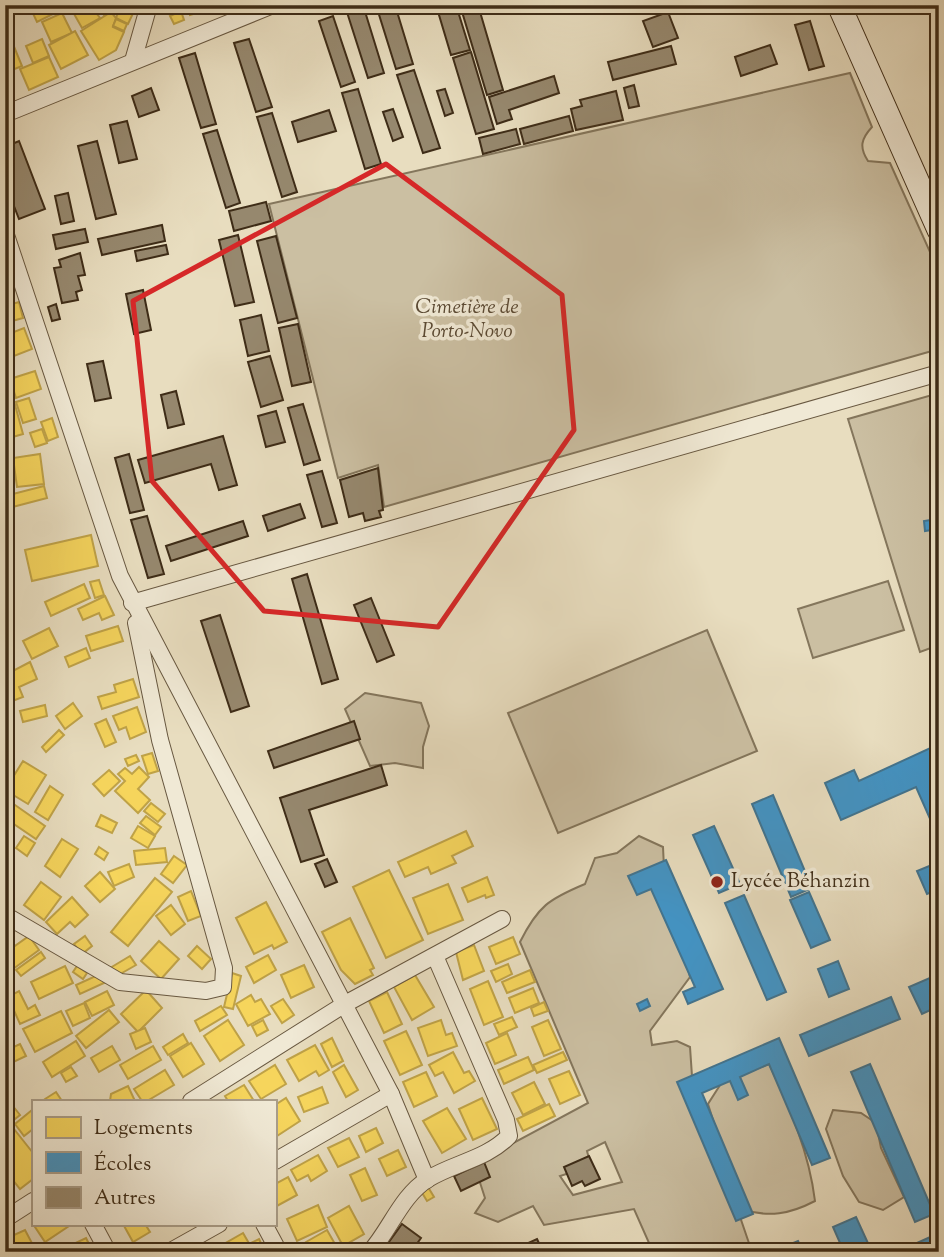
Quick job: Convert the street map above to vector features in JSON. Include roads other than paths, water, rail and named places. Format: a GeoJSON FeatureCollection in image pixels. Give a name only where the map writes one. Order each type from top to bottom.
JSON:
{"type":"FeatureCollection","features":[{"type":"Feature","properties":{"kind":"street"},"geometry":{"type":"LineString","coordinates":[[133,61],[149,5]]}},
{"type":"Feature","properties":{"kind":"street"},"geometry":{"type":"LineString","coordinates":[[5,114],[273,5]]}},
{"type":"Feature","properties":{"kind":"street"},"geometry":{"type":"LineString","coordinates":[[839,5],[939,230]]}},
{"type":"Feature","properties":{"kind":"street"},"geometry":{"type":"LineString","coordinates":[[5,232],[81,463],[132,603],[345,1004],[391,1094],[427,1180]]}},
{"type":"Feature","properties":{"kind":"street"},"geometry":{"type":"LineString","coordinates":[[132,603],[939,373]]}},
{"type":"Feature","properties":{"kind":"street"},"geometry":{"type":"LineString","coordinates":[[5,915],[120,982],[206,992],[223,987],[224,968],[160,740],[132,603]]}},
{"type":"Feature","properties":{"kind":"street"},"geometry":{"type":"LineString","coordinates":[[196,1100],[345,1004],[502,919]]}},
{"type":"Feature","properties":{"kind":"street"},"geometry":{"type":"LineString","coordinates":[[369,1252],[403,1204],[427,1180],[498,1147],[509,1136],[506,1120],[435,956]]}},
{"type":"Feature","properties":{"kind":"street"},"geometry":{"type":"LineString","coordinates":[[276,1160],[391,1094]]}},
{"type":"Feature","properties":{"kind":"street"},"geometry":{"type":"LineString","coordinates":[[5,1219],[32,1202]]}},
{"type":"Feature","properties":{"kind":"street"},"geometry":{"type":"LineString","coordinates":[[94,1226],[108,1252]]}},
{"type":"Feature","properties":{"kind":"street"},"geometry":{"type":"LineString","coordinates":[[169,1252],[215,1226]]}},
{"type":"Feature","properties":{"kind":"street"},"geometry":{"type":"LineString","coordinates":[[265,1226],[279,1252]]}},
{"type":"Feature","properties":{"kind":"place","name":"Lycée Béhanzin"},"geometry":{"type":"Point","coordinates":[717,882]}},
{"type":"Feature","properties":{"kind":"park label","name":"Cimetière de Porto-Novo"},"geometry":{"type":"Point","coordinates":[467,320]}}]}
